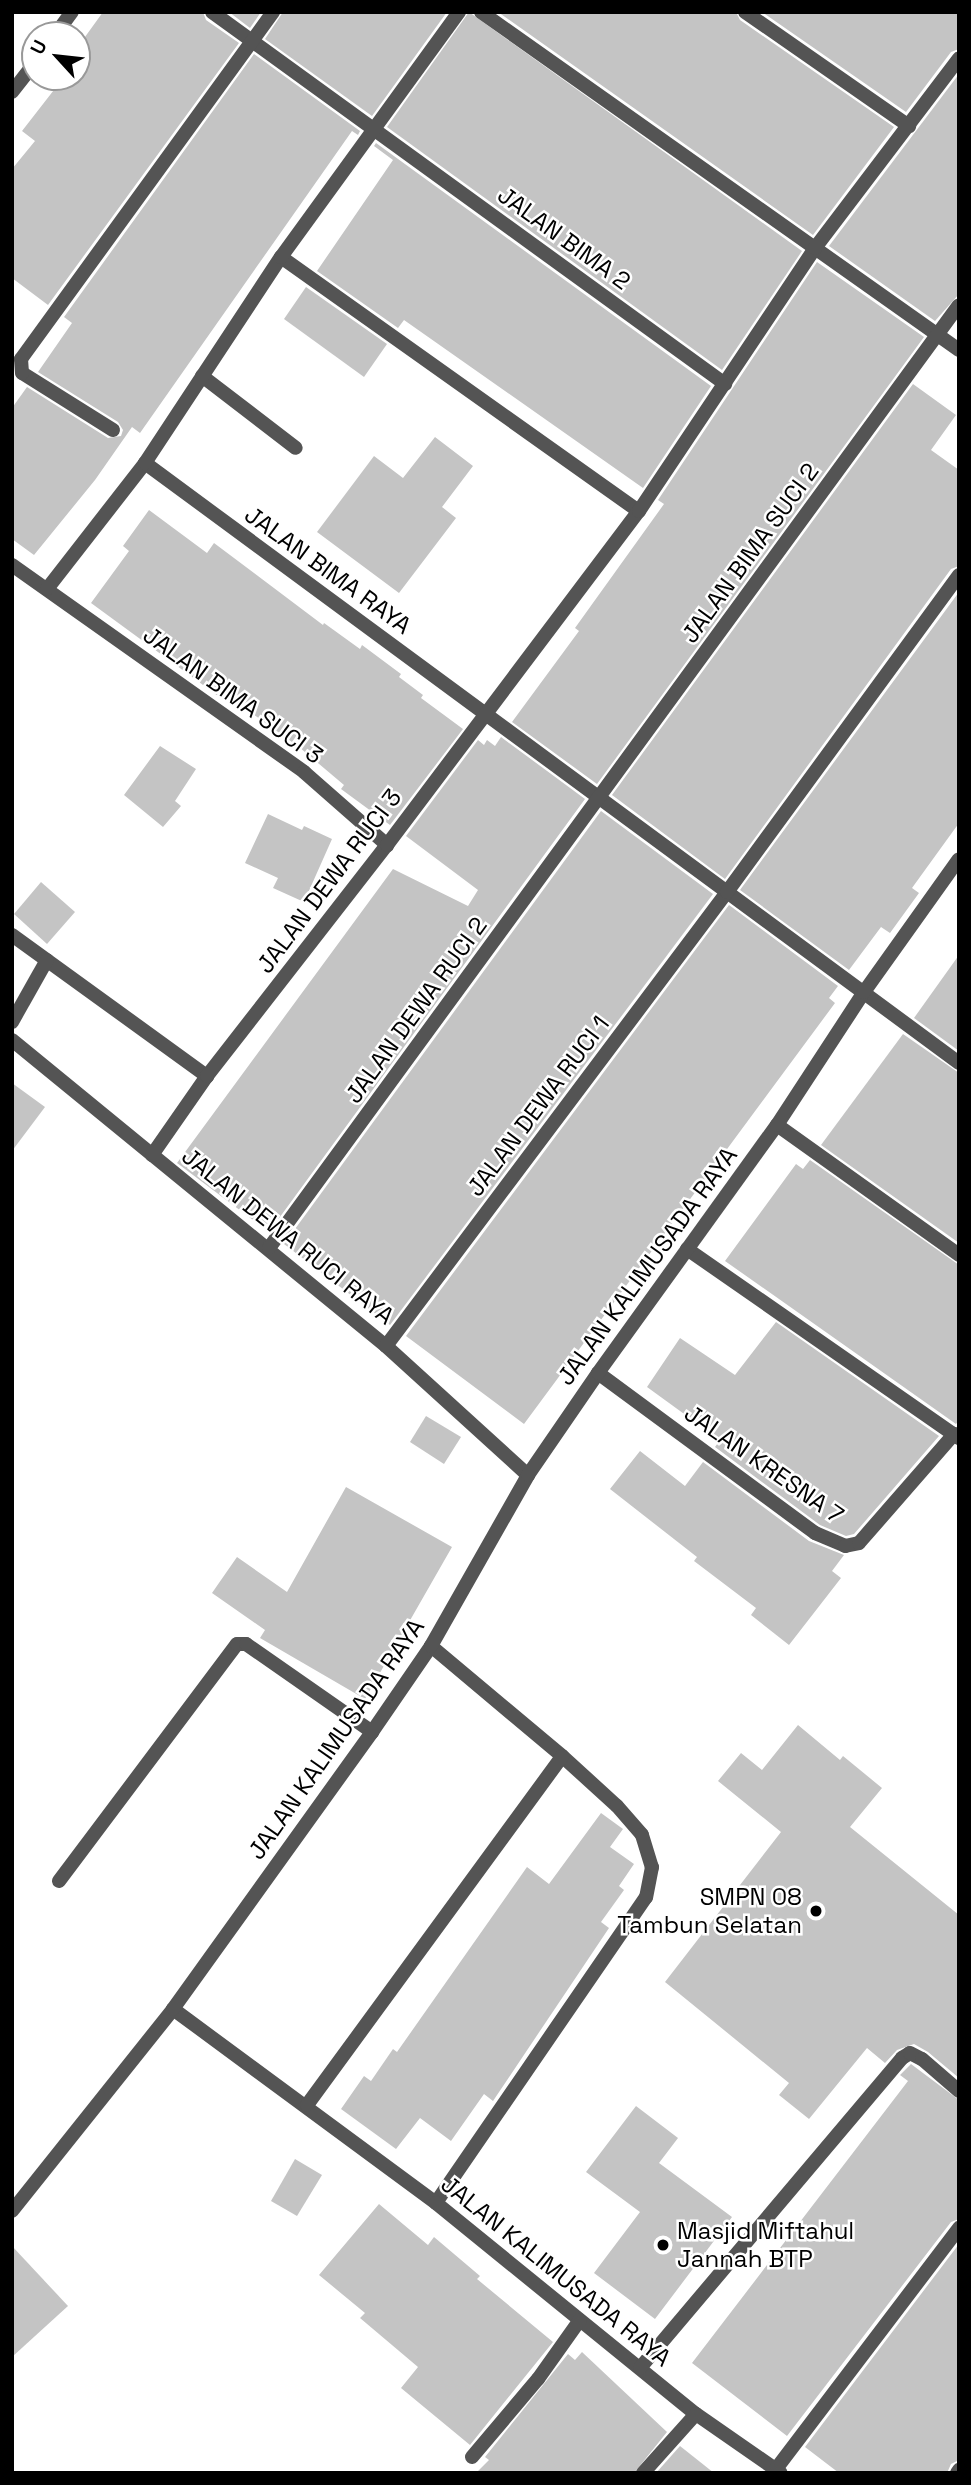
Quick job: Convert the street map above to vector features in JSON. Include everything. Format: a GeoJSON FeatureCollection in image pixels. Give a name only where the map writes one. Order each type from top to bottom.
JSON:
{"type":"FeatureCollection","features":[{"type":"Feature","properties":{"kind":"street","name":"JALAN BIMA 2"},"geometry":{"type":"LineString","coordinates":[[212,12],[725,384]]}},
{"type":"Feature","properties":{"kind":"street"},"geometry":{"type":"LineString","coordinates":[[113,430],[22,373],[21,359],[273,12]]}},
{"type":"Feature","properties":{"kind":"street"},"geometry":{"type":"LineString","coordinates":[[47,589],[145,463],[282,257],[459,12]]}},
{"type":"Feature","properties":{"kind":"street"},"geometry":{"type":"LineString","coordinates":[[481,12],[959,349]]}},
{"type":"Feature","properties":{"kind":"street"},"geometry":{"type":"LineString","coordinates":[[745,12],[909,126]]}},
{"type":"Feature","properties":{"kind":"street","name":"JALAN DEWA RUCI 3"},"geometry":{"type":"LineString","coordinates":[[152,1155],[207,1076],[387,845],[639,511],[815,248],[959,58]]}},
{"type":"Feature","properties":{"kind":"street"},"geometry":{"type":"LineString","coordinates":[[282,257],[639,511]]}},
{"type":"Feature","properties":{"kind":"street","name":"JALAN BIMA SUCI 2"},"geometry":{"type":"LineString","coordinates":[[600,799],[959,305]]}},
{"type":"Feature","properties":{"kind":"street"},"geometry":{"type":"LineString","coordinates":[[202,376],[296,448]]}},
{"type":"Feature","properties":{"kind":"street","name":"JALAN BIMA RAYA"},"geometry":{"type":"LineString","coordinates":[[145,463],[959,1063]]}},
{"type":"Feature","properties":{"kind":"street","name":"JALAN BIMA SUCI 3"},"geometry":{"type":"LineString","coordinates":[[12,565],[304,772],[387,845]]}},
{"type":"Feature","properties":{"kind":"street","name":"JALAN DEWA RUCI 1"},"geometry":{"type":"LineString","coordinates":[[386,1346],[727,892],[959,575]]}},
{"type":"Feature","properties":{"kind":"street","name":"JALAN DEWA RUCI 2"},"geometry":{"type":"LineString","coordinates":[[269,1248],[600,799]]}},
{"type":"Feature","properties":{"kind":"street","name":"JALAN KALIMUSADA RAYA"},"geometry":{"type":"LineString","coordinates":[[779,2471],[696,2414],[436,2203],[307,2105],[173,2009],[431,1646],[528,1475],[777,1125],[864,992],[959,859]]}},
{"type":"Feature","properties":{"kind":"street"},"geometry":{"type":"LineString","coordinates":[[12,934],[207,1076]]}},
{"type":"Feature","properties":{"kind":"street"},"geometry":{"type":"LineString","coordinates":[[12,1022],[47,960]]}},
{"type":"Feature","properties":{"kind":"street","name":"JALAN DEWA RUCI RAYA"},"geometry":{"type":"LineString","coordinates":[[12,1040],[386,1346],[528,1475]]}},
{"type":"Feature","properties":{"kind":"street"},"geometry":{"type":"LineString","coordinates":[[777,1125],[959,1255]]}},
{"type":"Feature","properties":{"kind":"street"},"geometry":{"type":"LineString","coordinates":[[687,1249],[957,1436]]}},
{"type":"Feature","properties":{"kind":"street","name":"JALAN KRESNA 7"},"geometry":{"type":"LineString","coordinates":[[598,1373],[815,1533],[845,1546],[859,1543],[957,1436]]}},
{"type":"Feature","properties":{"kind":"street"},"geometry":{"type":"LineString","coordinates":[[60,1881],[237,1644],[246,1644],[372,1732]]}},
{"type":"Feature","properties":{"kind":"street"},"geometry":{"type":"LineString","coordinates":[[431,1646],[617,1806],[642,1835],[652,1867],[646,1897],[436,2203]]}},
{"type":"Feature","properties":{"kind":"street"},"geometry":{"type":"LineString","coordinates":[[307,2105],[562,1756]]}},
{"type":"Feature","properties":{"kind":"street"},"geometry":{"type":"LineString","coordinates":[[12,2211],[173,2009]]}},
{"type":"Feature","properties":{"kind":"street"},"geometry":{"type":"LineString","coordinates":[[639,2368],[902,2058],[910,2053],[922,2059],[959,2091]]}},
{"type":"Feature","properties":{"kind":"street"},"geometry":{"type":"LineString","coordinates":[[779,2471],[959,2228]]}},
{"type":"Feature","properties":{"kind":"street"},"geometry":{"type":"LineString","coordinates":[[472,2457],[538,2379],[580,2320]]}},
{"type":"Feature","properties":{"kind":"street"},"geometry":{"type":"LineString","coordinates":[[643,2473],[696,2414]]}},
{"type":"Feature","properties":{"kind":"building"},"geometry":{"type":"Polygon","coordinates":[[[103,12],[203,12],[206,20],[239,43],[48,305],[12,278],[12,169],[35,141],[22,131],[53,91],[91,91],[91,29],[103,12]]]}},
{"type":"Feature","properties":{"kind":"building"},"geometry":{"type":"Polygon","coordinates":[[[229,12],[261,12],[250,28],[229,12]]]}},
{"type":"Feature","properties":{"kind":"building"},"geometry":{"type":"Polygon","coordinates":[[[283,12],[447,12],[372,116],[265,39],[283,12]]]}},
{"type":"Feature","properties":{"kind":"building"},"geometry":{"type":"Polygon","coordinates":[[[469,12],[802,251],[722,370],[387,127],[469,12]]]}},
{"type":"Feature","properties":{"kind":"building"},"geometry":{"type":"Polygon","coordinates":[[[498,12],[736,12],[740,20],[894,127],[813,235],[498,12]]]}},
{"type":"Feature","properties":{"kind":"building"},"geometry":{"type":"Polygon","coordinates":[[[762,12],[959,12],[959,49],[951,52],[906,112],[762,12]]]}},
{"type":"Feature","properties":{"kind":"building"},"geometry":{"type":"Polygon","coordinates":[[[254,54],[360,131],[358,135],[352,131],[140,433],[132,427],[95,480],[34,555],[12,539],[12,408],[27,387],[108,438],[121,436],[123,430],[118,422],[38,372],[72,323],[64,317],[254,54]]]}},
{"type":"Feature","properties":{"kind":"building"},"geometry":{"type":"Polygon","coordinates":[[[959,74],[959,294],[935,321],[829,246],[959,74]]]}},
{"type":"Feature","properties":{"kind":"building"},"geometry":{"type":"Polygon","coordinates":[[[376,143],[711,386],[643,488],[404,320],[398,328],[317,271],[393,160],[374,146],[376,143]]]}},
{"type":"Feature","properties":{"kind":"building"},"geometry":{"type":"Polygon","coordinates":[[[817,262],[924,337],[597,784],[512,722],[579,631],[575,628],[664,504],[658,500],[817,262]]]}},
{"type":"Feature","properties":{"kind":"building"},"geometry":{"type":"Polygon","coordinates":[[[306,287],[387,344],[364,377],[284,319],[306,287]]]}},
{"type":"Feature","properties":{"kind":"building"},"geometry":{"type":"Polygon","coordinates":[[[913,384],[956,415],[931,450],[959,470],[959,566],[951,569],[725,879],[612,795],[913,384]]]}},
{"type":"Feature","properties":{"kind":"building"},"geometry":{"type":"Polygon","coordinates":[[[435,437],[473,466],[442,507],[456,518],[399,593],[317,532],[374,456],[403,478],[435,437]]]}},
{"type":"Feature","properties":{"kind":"building"},"geometry":{"type":"Polygon","coordinates":[[[149,510],[207,553],[214,543],[323,625],[324,623],[360,649],[362,645],[401,674],[399,677],[423,695],[421,698],[463,729],[390,825],[341,789],[344,785],[299,747],[232,699],[229,704],[91,603],[129,551],[123,546],[149,510]]]}},
{"type":"Feature","properties":{"kind":"building"},"geometry":{"type":"Polygon","coordinates":[[[959,592],[959,823],[912,888],[919,893],[890,933],[881,927],[849,970],[740,890],[959,592]]]}},
{"type":"Feature","properties":{"kind":"building"},"geometry":{"type":"Polygon","coordinates":[[[501,737],[585,799],[269,1232],[177,1163],[393,869],[468,906],[478,890],[406,836],[478,740],[484,745],[487,740],[495,746],[501,737]]]}},
{"type":"Feature","properties":{"kind":"building"},"geometry":{"type":"Polygon","coordinates":[[[160,746],[196,769],[175,801],[181,806],[163,827],[124,795],[160,746]]]}},
{"type":"Feature","properties":{"kind":"building"},"geometry":{"type":"Polygon","coordinates":[[[601,811],[713,894],[390,1325],[284,1244],[601,811]]]}},
{"type":"Feature","properties":{"kind":"building"},"geometry":{"type":"Polygon","coordinates":[[[268,814],[302,830],[304,826],[332,839],[304,902],[273,888],[278,878],[245,863],[268,814]]]}},
{"type":"Feature","properties":{"kind":"building"},"geometry":{"type":"Polygon","coordinates":[[[41,882],[75,912],[47,944],[14,914],[41,882]]]}},
{"type":"Feature","properties":{"kind":"building"},"geometry":{"type":"Polygon","coordinates":[[[729,905],[838,986],[829,998],[835,1003],[524,1424],[406,1336],[729,905]]]}},
{"type":"Feature","properties":{"kind":"building"},"geometry":{"type":"Polygon","coordinates":[[[959,955],[959,1051],[914,1018],[959,955]]]}},
{"type":"Feature","properties":{"kind":"building"},"geometry":{"type":"Polygon","coordinates":[[[903,1034],[959,1073],[959,1243],[821,1145],[903,1034]]]}},
{"type":"Feature","properties":{"kind":"building"},"geometry":{"type":"Polygon","coordinates":[[[12,1083],[45,1107],[12,1151],[12,1083]]]}},
{"type":"Feature","properties":{"kind":"building"},"geometry":{"type":"Polygon","coordinates":[[[810,1160],[959,1265],[959,1420],[956,1424],[725,1261],[796,1164],[803,1169],[810,1160]]]}},
{"type":"Feature","properties":{"kind":"building"},"geometry":{"type":"Polygon","coordinates":[[[776,1322],[939,1436],[854,1534],[846,1536],[820,1525],[715,1447],[720,1440],[647,1387],[680,1338],[735,1375],[776,1322]]]}},
{"type":"Feature","properties":{"kind":"building"},"geometry":{"type":"Polygon","coordinates":[[[426,1416],[461,1437],[444,1464],[410,1442],[426,1416]]]}},
{"type":"Feature","properties":{"kind":"building"},"geometry":{"type":"Polygon","coordinates":[[[640,1451],[685,1486],[703,1462],[809,1541],[844,1555],[832,1571],[841,1578],[789,1645],[751,1615],[756,1608],[694,1561],[697,1557],[610,1489],[640,1451]]]}},
{"type":"Feature","properties":{"kind":"building"},"geometry":{"type":"Polygon","coordinates":[[[346,1487],[452,1547],[365,1699],[260,1638],[265,1630],[212,1593],[237,1557],[287,1592],[346,1487]]]}},
{"type":"Feature","properties":{"kind":"building","name":"SMPN 08 Tambun Selatan"},"geometry":{"type":"Polygon","coordinates":[[[798,1725],[840,1760],[843,1756],[882,1788],[850,1827],[959,1915],[959,2078],[914,2044],[897,2050],[885,2063],[867,2048],[809,2119],[779,2095],[789,2083],[665,1982],[781,1832],[718,1781],[741,1753],[762,1770],[798,1725]]]}},
{"type":"Feature","properties":{"kind":"building"},"geometry":{"type":"Polygon","coordinates":[[[601,1813],[623,1829],[610,1847],[634,1864],[619,1886],[624,1890],[601,1922],[609,1928],[493,2101],[484,2094],[451,2141],[420,2118],[396,2149],[341,2109],[364,2076],[371,2081],[393,2049],[397,2052],[527,1867],[549,1884],[601,1813]]]}},
{"type":"Feature","properties":{"kind":"building"},"geometry":{"type":"Polygon","coordinates":[[[911,2064],[959,2100],[959,2219],[951,2222],[787,2436],[692,2363],[908,2081],[900,2075],[911,2064]]]}},
{"type":"Feature","properties":{"kind":"building","name":"Masjid Miftahul Jannah BTP"},"geometry":{"type":"Polygon","coordinates":[[[636,2106],[678,2138],[659,2163],[732,2217],[655,2319],[594,2273],[640,2212],[586,2172],[636,2106]]]}},
{"type":"Feature","properties":{"kind":"building"},"geometry":{"type":"Polygon","coordinates":[[[295,2159],[322,2175],[297,2216],[271,2201],[295,2159]]]}},
{"type":"Feature","properties":{"kind":"building"},"geometry":{"type":"Polygon","coordinates":[[[379,2204],[428,2245],[434,2237],[480,2276],[477,2279],[553,2342],[470,2445],[401,2388],[418,2367],[360,2318],[365,2313],[319,2275],[379,2204]]]}},
{"type":"Feature","properties":{"kind":"building"},"geometry":{"type":"Polygon","coordinates":[[[959,2244],[959,2460],[951,2464],[947,2473],[839,2473],[805,2447],[959,2244]]]}},
{"type":"Feature","properties":{"kind":"building"},"geometry":{"type":"Polygon","coordinates":[[[12,2246],[68,2306],[12,2357],[12,2246]]]}},
{"type":"Feature","properties":{"kind":"building"},"geometry":{"type":"Polygon","coordinates":[[[582,2352],[667,2432],[634,2473],[476,2473],[489,2460],[485,2457],[568,2354],[575,2360],[582,2352]]]}},
{"type":"Feature","properties":{"kind":"building"},"geometry":{"type":"Polygon","coordinates":[[[680,2446],[714,2473],[656,2473],[680,2446]]]}},
{"type":"Feature","properties":{"kind":"place","name":"SMPN 08 Tambun Selatan"},"geometry":{"type":"Point","coordinates":[816,1911]}},
{"type":"Feature","properties":{"kind":"place","name":"Masjid Miftahul Jannah BTP"},"geometry":{"type":"Point","coordinates":[663,2245]}}]}
